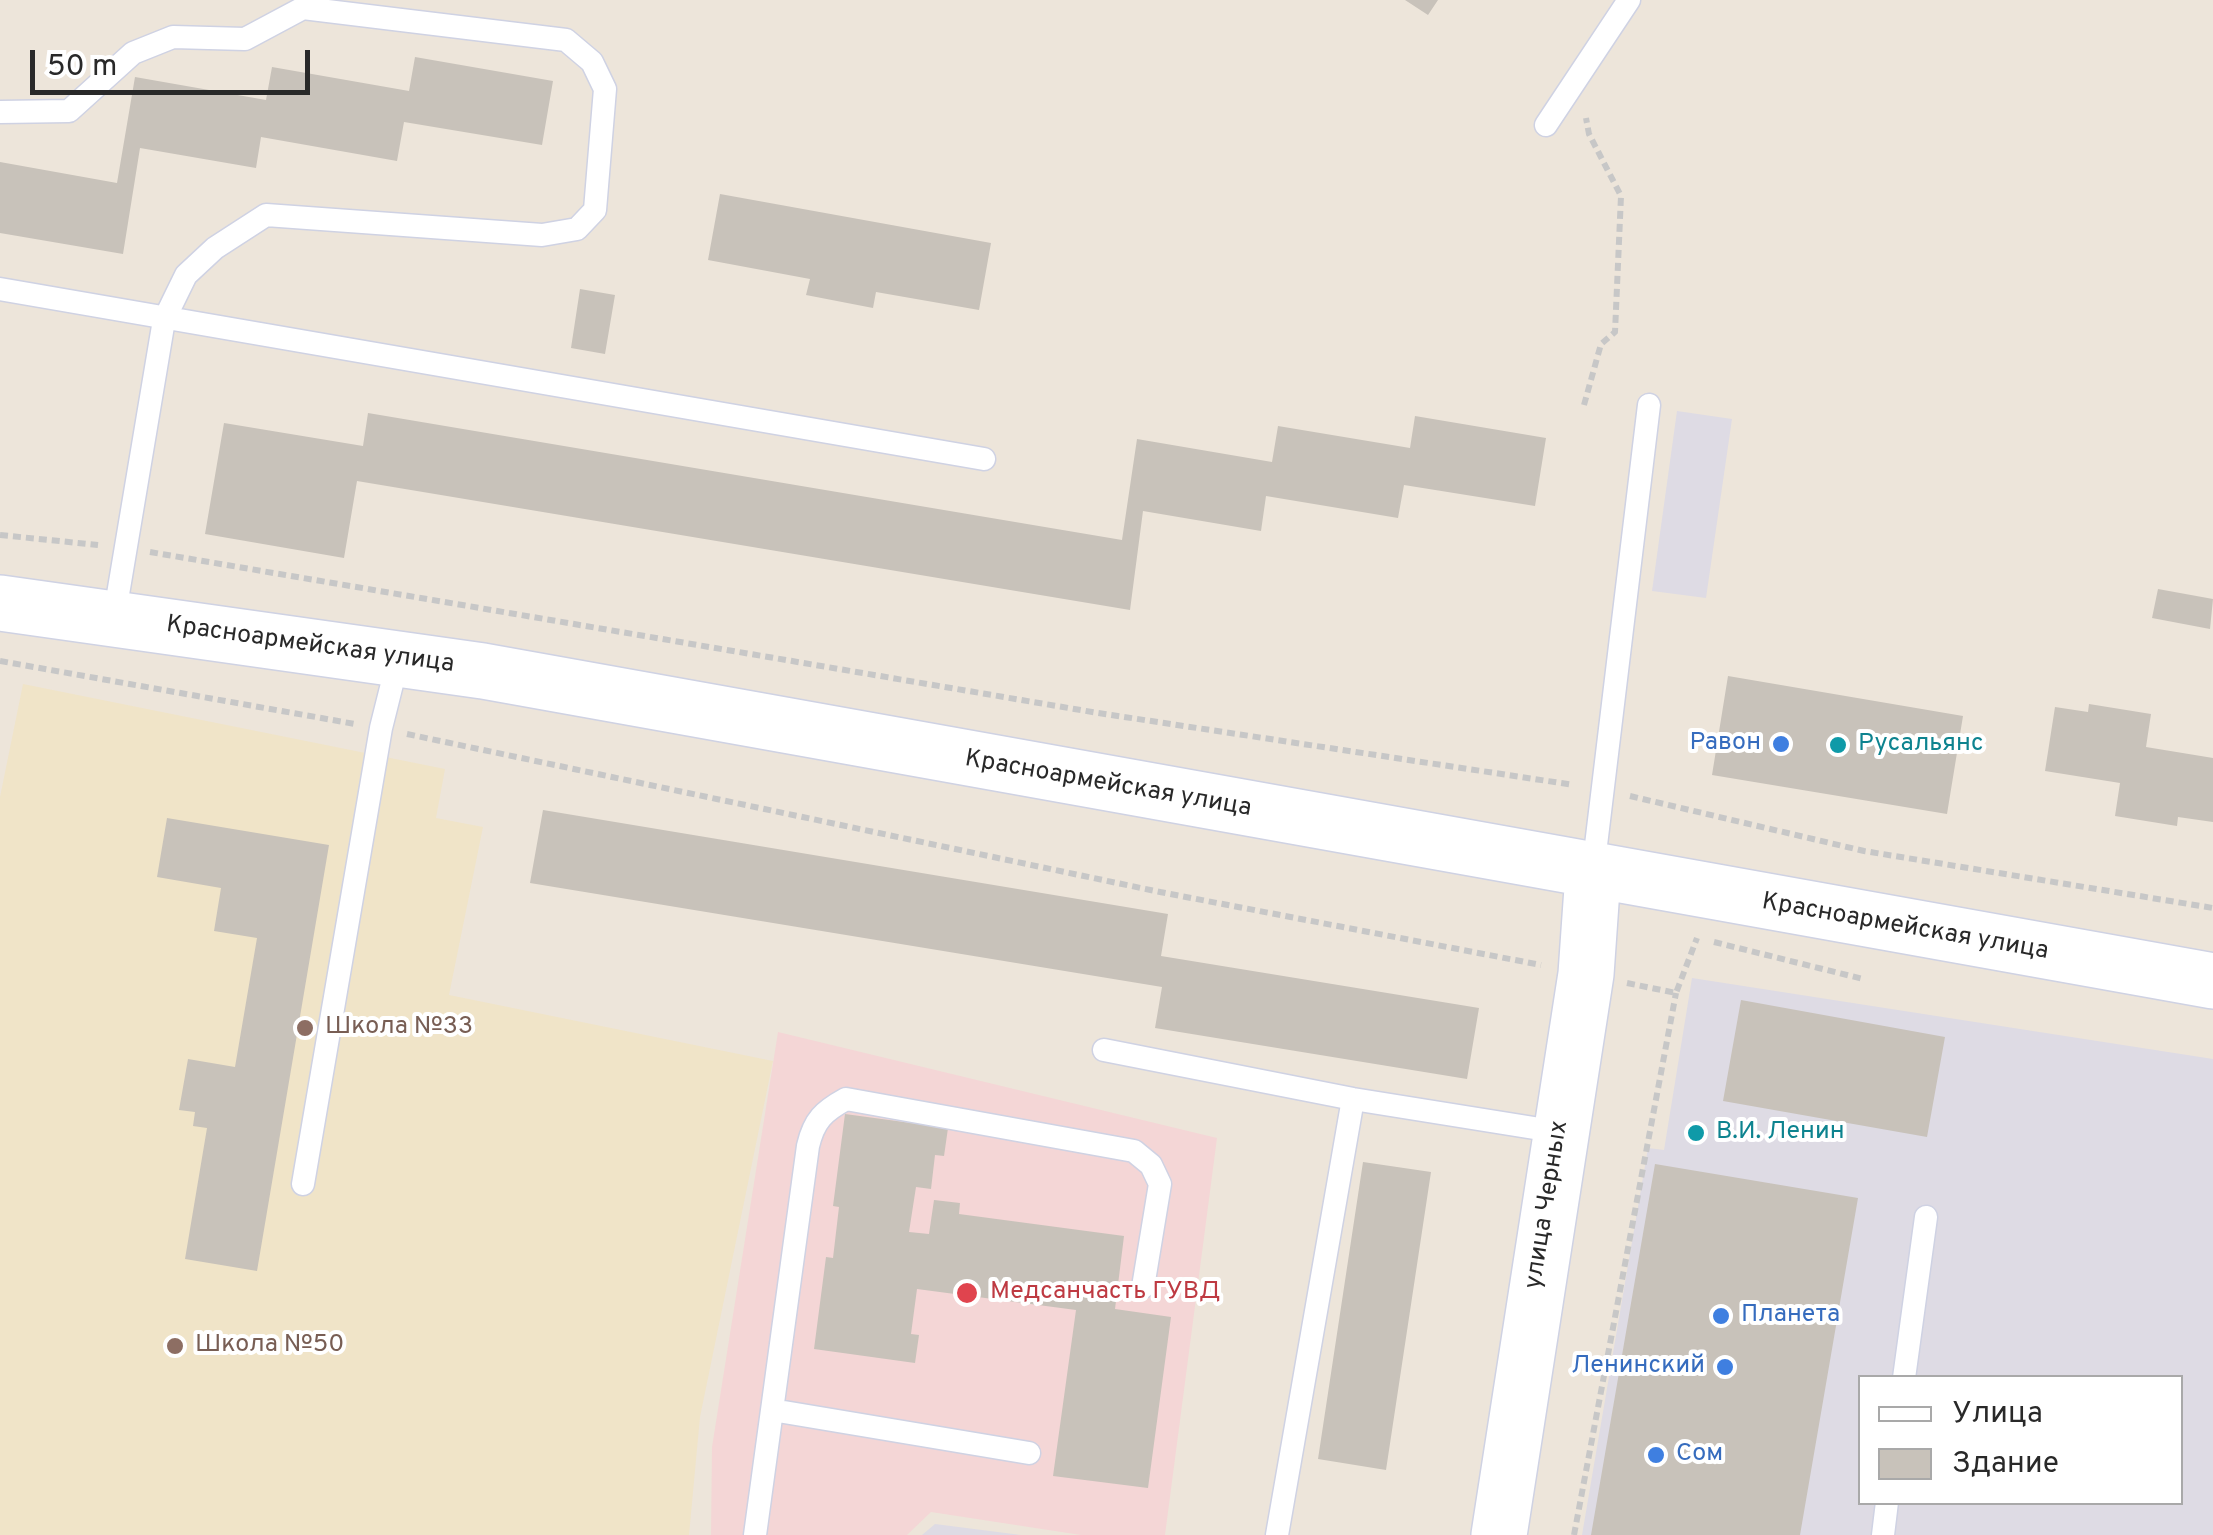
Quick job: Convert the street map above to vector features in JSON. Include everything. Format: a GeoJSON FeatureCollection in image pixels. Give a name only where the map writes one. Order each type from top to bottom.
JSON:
{"type":"FeatureCollection","features":[{"type":"Feature","properties":{"kind":"street","name":"Красноармейская улица"},"geometry":{"type":"LineString","coordinates":[[0,603],[542,682],[1593,874],[2213,982]]}},
{"type":"Feature","properties":{"kind":"street","name":"улица Черных"},"geometry":{"type":"LineString","coordinates":[[1499,1535],[1586,974],[1593,874]]}},
{"type":"Feature","properties":{"kind":"lane"},"geometry":{"type":"LineString","coordinates":[[1546,126],[1628,0]]}},
{"type":"Feature","properties":{"kind":"lane"},"geometry":{"type":"LineString","coordinates":[[0,112],[69,111],[133,52],[174,37],[245,39],[304,8],[566,40],[592,62],[604,89],[596,210],[577,230],[542,234],[266,216],[215,248],[186,275],[164,320],[114,618]]}},
{"type":"Feature","properties":{"kind":"lane"},"geometry":{"type":"LineString","coordinates":[[0,289],[984,459]]}},
{"type":"Feature","properties":{"kind":"lane"},"geometry":{"type":"LineString","coordinates":[[1593,874],[1648,405]]}},
{"type":"Feature","properties":{"kind":"lane"},"geometry":{"type":"LineString","coordinates":[[303,1184],[381,728],[398,660]]}},
{"type":"Feature","properties":{"kind":"lane"},"geometry":{"type":"LineString","coordinates":[[1104,1050],[1353,1099],[1559,1132]]}},
{"type":"Feature","properties":{"kind":"lane"},"geometry":{"type":"LineString","coordinates":[[755,1535],[813,1124],[846,1099],[1134,1151],[1151,1165],[1160,1184],[1143,1287]]}},
{"type":"Feature","properties":{"kind":"lane"},"geometry":{"type":"LineString","coordinates":[[1278,1535],[1353,1099]]}},
{"type":"Feature","properties":{"kind":"lane"},"geometry":{"type":"LineString","coordinates":[[1904,1375],[1926,1217]]}},
{"type":"Feature","properties":{"kind":"lane"},"geometry":{"type":"LineString","coordinates":[[772,1410],[1029,1453]]}},
{"type":"Feature","properties":{"kind":"lane"},"geometry":{"type":"LineString","coordinates":[[1882,1535],[1887,1505]]}},
{"type":"Feature","properties":{"kind":"path"},"geometry":{"type":"LineString","coordinates":[[1578,77],[1589,134],[1621,196],[1615,332],[1601,344],[1584,405]]}},
{"type":"Feature","properties":{"kind":"path"},"geometry":{"type":"LineString","coordinates":[[0,535],[125,548],[1098,713],[1605,790],[1864,852],[2213,908]]}},
{"type":"Feature","properties":{"kind":"path"},"geometry":{"type":"LineString","coordinates":[[0,662],[381,728],[1160,892],[1676,993]]}},
{"type":"Feature","properties":{"kind":"path"},"geometry":{"type":"LineString","coordinates":[[1574,1535],[1676,993],[1694,937],[1864,979]]}},
{"type":"Feature","properties":{"kind":"shaded area"},"geometry":{"type":"Polygon","coordinates":[[[1677,411],[1732,419],[1706,598],[1652,591],[1677,411]]]}},
{"type":"Feature","properties":{"kind":"shaded area","name":"Школа №33"},"geometry":{"type":"Polygon","coordinates":[[[23,684],[445,769],[436,818],[483,827],[449,995],[773,1061],[700,1417],[689,1535],[0,1535],[0,797],[23,684]]]}},
{"type":"Feature","properties":{"kind":"shaded area"},"geometry":{"type":"Polygon","coordinates":[[[1692,978],[2213,1059],[2213,1535],[1582,1535],[1648,1148],[1664,1150],[1692,978]]]}},
{"type":"Feature","properties":{"kind":"shaded area","name":"Медсанчасть ГУВД"},"geometry":{"type":"Polygon","coordinates":[[[778,1032],[1217,1138],[1165,1535],[1081,1535],[931,1512],[907,1535],[711,1535],[712,1447],[778,1032]]]}},
{"type":"Feature","properties":{"kind":"shaded area"},"geometry":{"type":"Polygon","coordinates":[[[935,1524],[1021,1535],[922,1535],[935,1524]]]}},
{"type":"Feature","properties":{"kind":"building"},"geometry":{"type":"Polygon","coordinates":[[[1405,0],[1438,0],[1428,15],[1405,0]]]}},
{"type":"Feature","properties":{"kind":"building"},"geometry":{"type":"Polygon","coordinates":[[[415,57],[553,81],[542,145],[404,122],[397,161],[261,137],[256,168],[140,148],[123,254],[0,233],[0,162],[117,183],[135,77],[266,100],[272,67],[409,91],[415,57]]]}},
{"type":"Feature","properties":{"kind":"building"},"geometry":{"type":"Polygon","coordinates":[[[720,194],[991,243],[979,310],[876,292],[873,308],[806,295],[810,279],[708,260],[720,194]]]}},
{"type":"Feature","properties":{"kind":"building"},"geometry":{"type":"Polygon","coordinates":[[[580,289],[615,295],[605,354],[571,348],[580,289]]]}},
{"type":"Feature","properties":{"kind":"building"},"geometry":{"type":"Polygon","coordinates":[[[368,413],[1122,540],[1137,439],[1272,462],[1278,426],[1410,448],[1415,416],[1546,438],[1535,506],[1404,485],[1398,518],[1266,496],[1261,531],[1143,511],[1130,610],[357,481],[344,558],[205,534],[224,423],[363,446],[368,413]]]}},
{"type":"Feature","properties":{"kind":"building"},"geometry":{"type":"Polygon","coordinates":[[[2158,589],[2213,599],[2210,629],[2152,618],[2158,589]]]}},
{"type":"Feature","properties":{"kind":"building","name":"Русальянс"},"geometry":{"type":"Polygon","coordinates":[[[1728,676],[1963,716],[1947,814],[1712,775],[1728,676]]]}},
{"type":"Feature","properties":{"kind":"building"},"geometry":{"type":"Polygon","coordinates":[[[2089,704],[2151,714],[2146,747],[2213,758],[2213,822],[2178,817],[2177,826],[2115,816],[2120,783],[2045,771],[2055,707],[2088,712],[2089,704]]]}},
{"type":"Feature","properties":{"kind":"building"},"geometry":{"type":"Polygon","coordinates":[[[543,810],[1168,914],[1161,956],[1479,1008],[1467,1079],[1155,1028],[1162,987],[530,883],[543,810]]]}},
{"type":"Feature","properties":{"kind":"building"},"geometry":{"type":"Polygon","coordinates":[[[167,818],[329,845],[257,1271],[185,1259],[207,1128],[193,1126],[195,1112],[179,1110],[188,1059],[235,1067],[257,938],[214,931],[221,888],[157,877],[167,818]]]}},
{"type":"Feature","properties":{"kind":"building"},"geometry":{"type":"Polygon","coordinates":[[[1741,1000],[1945,1037],[1927,1137],[1723,1101],[1741,1000]]]}},
{"type":"Feature","properties":{"kind":"building"},"geometry":{"type":"Polygon","coordinates":[[[845,1114],[948,1128],[944,1156],[935,1155],[931,1189],[916,1187],[909,1232],[929,1234],[934,1200],[960,1203],[959,1214],[1124,1236],[1115,1309],[1171,1317],[1148,1488],[1053,1476],[1076,1310],[917,1289],[911,1334],[919,1335],[915,1363],[814,1349],[826,1257],[833,1258],[839,1207],[833,1206],[845,1114]]]}},
{"type":"Feature","properties":{"kind":"building"},"geometry":{"type":"Polygon","coordinates":[[[1363,1162],[1431,1172],[1386,1470],[1318,1459],[1363,1162]]]}},
{"type":"Feature","properties":{"kind":"building","name":"Ленинский"},"geometry":{"type":"Polygon","coordinates":[[[1655,1164],[1858,1198],[1800,1535],[1591,1535],[1655,1164]]]}},
{"type":"Feature","properties":{"kind":"place","name":"Равон"},"geometry":{"type":"Point","coordinates":[1781,744]}},
{"type":"Feature","properties":{"kind":"place","name":"Русальянс"},"geometry":{"type":"Point","coordinates":[1838,745]}},
{"type":"Feature","properties":{"kind":"place","name":"Школа №33"},"geometry":{"type":"Point","coordinates":[305,1028]}},
{"type":"Feature","properties":{"kind":"place","name":"В.И. Ленин"},"geometry":{"type":"Point","coordinates":[1696,1133]}},
{"type":"Feature","properties":{"kind":"place","name":"Медсанчасть ГУВД"},"geometry":{"type":"Point","coordinates":[967,1293]}},
{"type":"Feature","properties":{"kind":"place","name":"Планета"},"geometry":{"type":"Point","coordinates":[1721,1316]}},
{"type":"Feature","properties":{"kind":"place","name":"Школа №50"},"geometry":{"type":"Point","coordinates":[175,1346]}},
{"type":"Feature","properties":{"kind":"place","name":"Ленинский"},"geometry":{"type":"Point","coordinates":[1725,1367]}},
{"type":"Feature","properties":{"kind":"place","name":"Сом"},"geometry":{"type":"Point","coordinates":[1656,1455]}}]}
